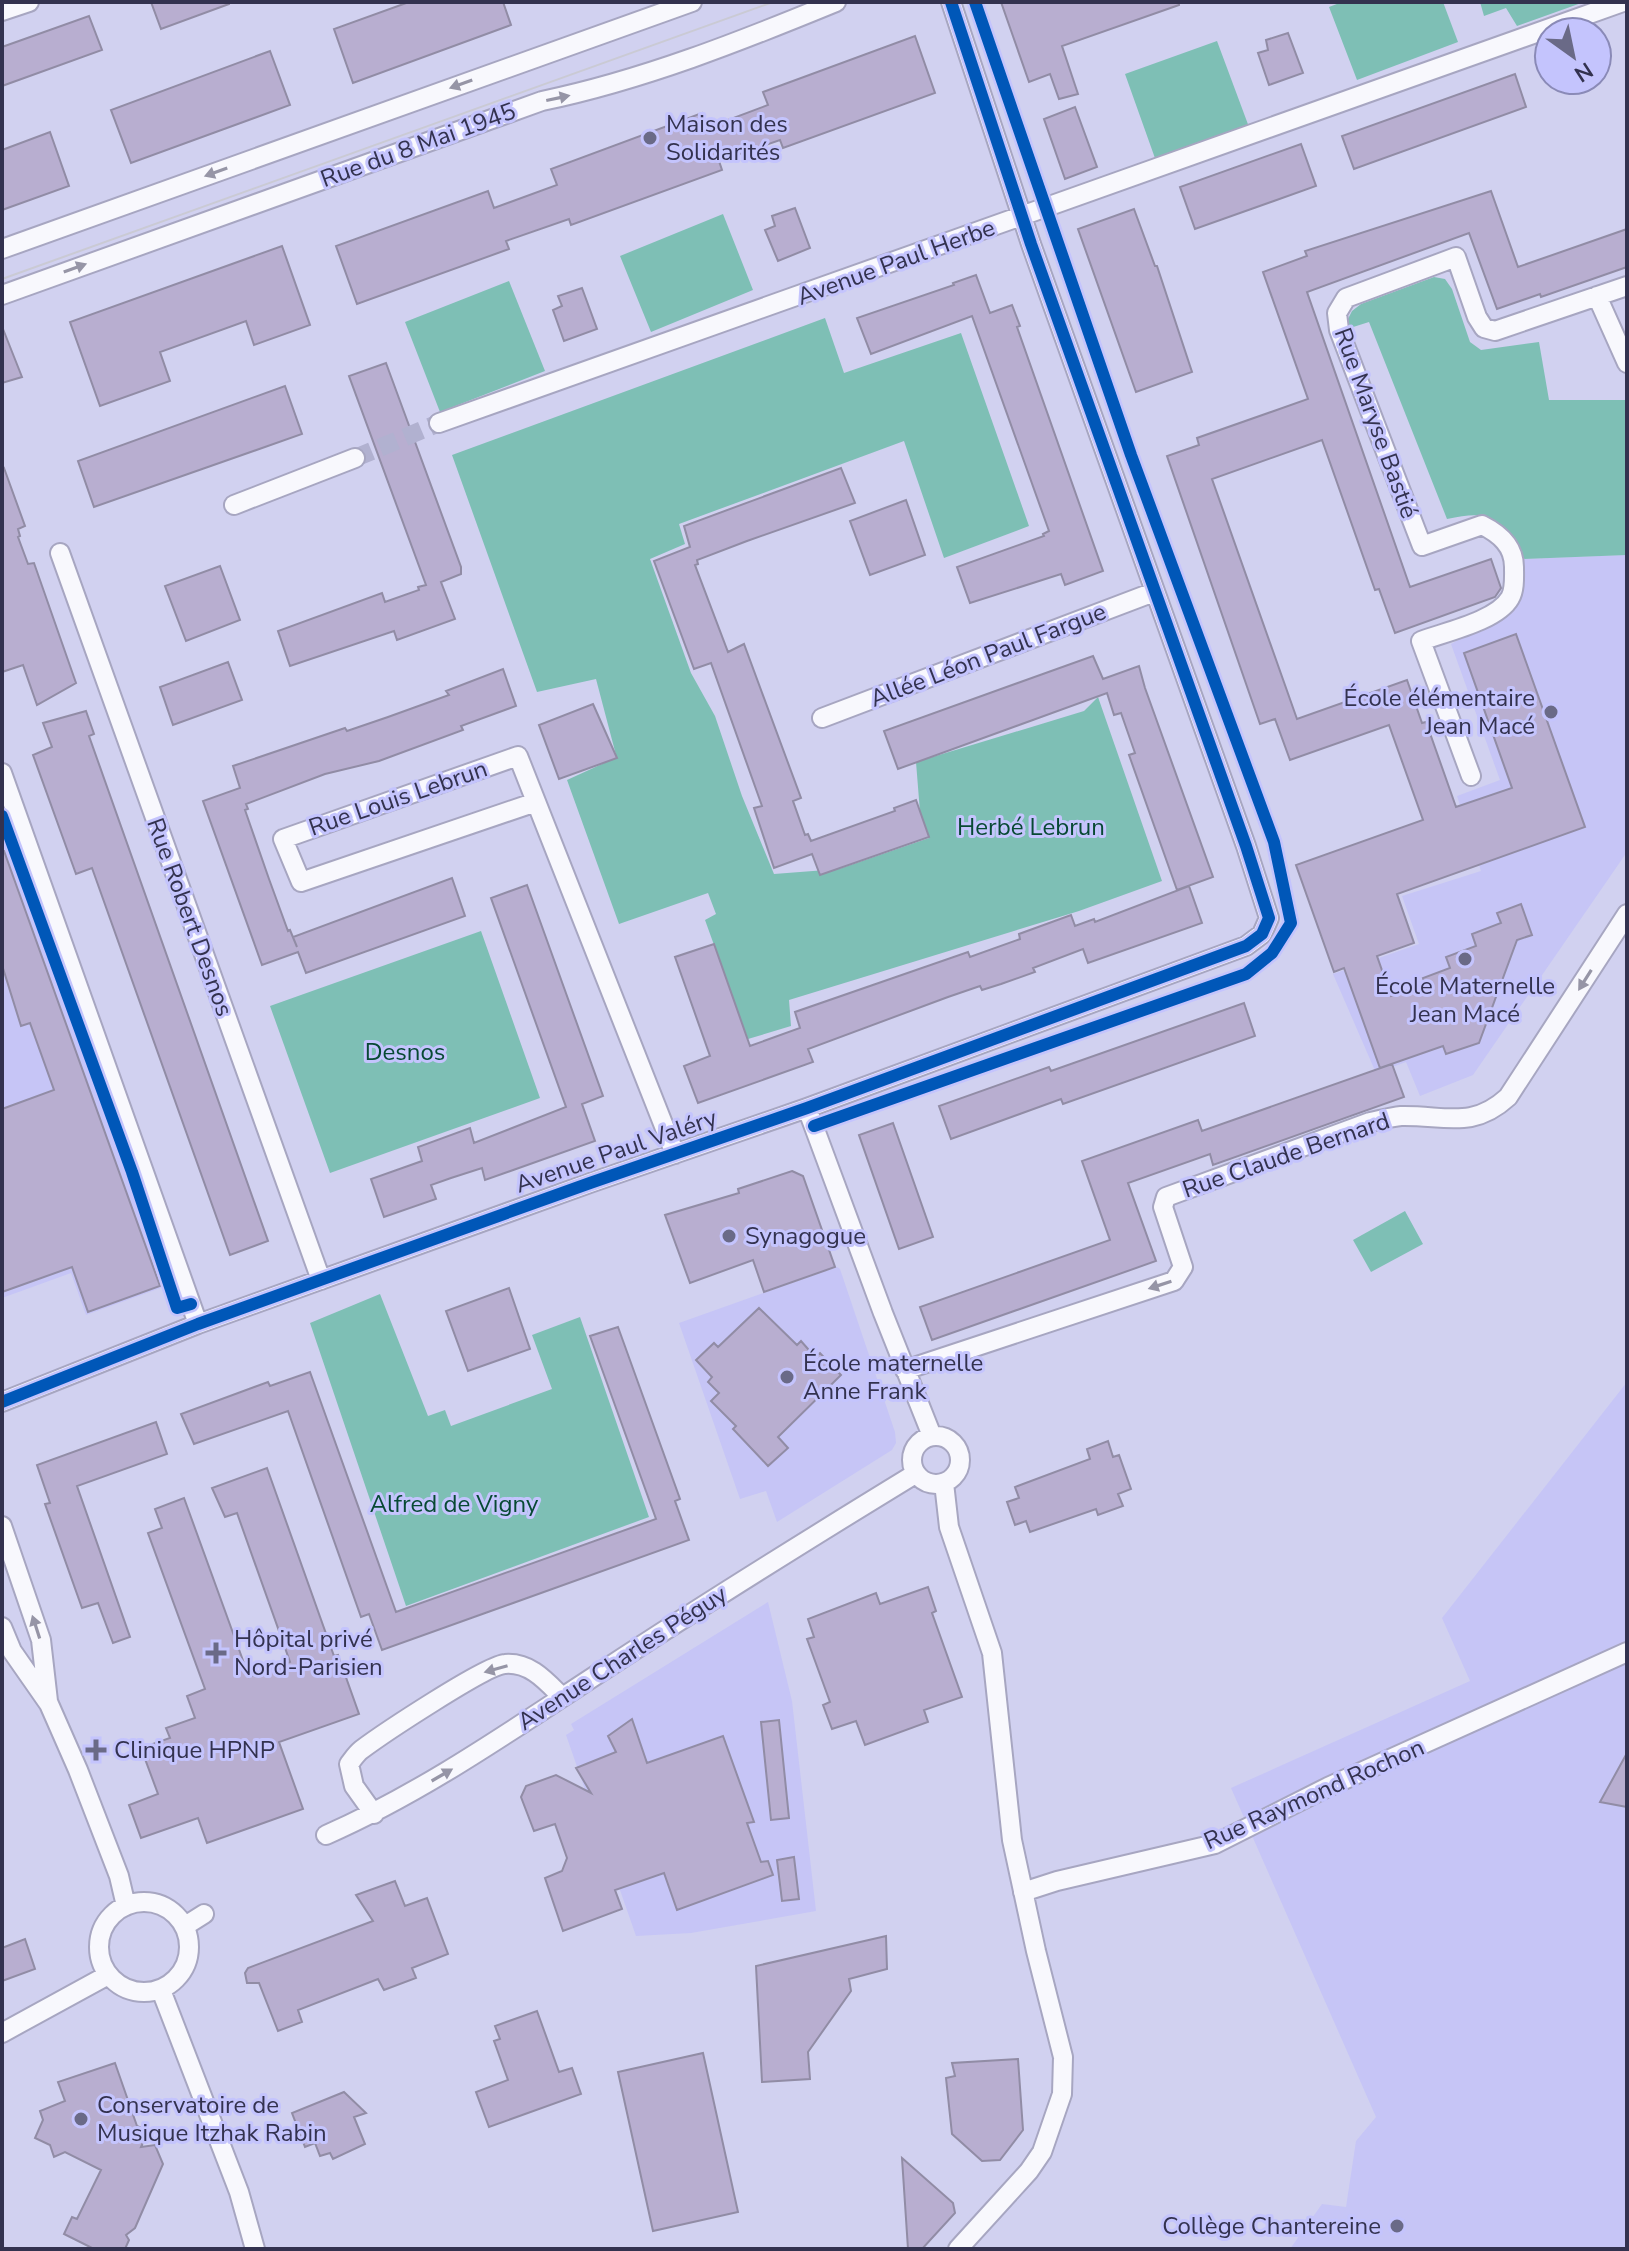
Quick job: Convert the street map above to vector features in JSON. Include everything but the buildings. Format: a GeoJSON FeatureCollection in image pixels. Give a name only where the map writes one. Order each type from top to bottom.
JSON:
{"type":"FeatureCollection","features":[{"type":"Feature","properties":{"kind":"street"},"geometry":{"type":"LineString","coordinates":[[2,11],[29,2]]}},
{"type":"Feature","properties":{"kind":"street","name":"Rue du 8 Mai 1945"},"geometry":{"type":"LineString","coordinates":[[2,249],[692,2]]}},
{"type":"Feature","properties":{"kind":"street","name":"Rue du 8 Mai 1945"},"geometry":{"type":"LineString","coordinates":[[2,295],[527,106],[597,90],[773,28],[836,2]]}},
{"type":"Feature","properties":{"kind":"street"},"geometry":{"type":"LineString","coordinates":[[951,2],[1022,217],[1154,592]]}},
{"type":"Feature","properties":{"kind":"street","name":"Avenue Paul Herbe"},"geometry":{"type":"LineString","coordinates":[[439,423],[1623,2]]}},
{"type":"Feature","properties":{"kind":"street","name":"Rue Maryse Bastié"},"geometry":{"type":"LineString","coordinates":[[1471,776],[1421,641],[1493,615],[1511,598],[1514,559],[1499,533],[1482,525],[1422,546],[1339,330],[1337,313],[1346,298],[1456,257],[1477,317],[1484,328],[1495,331],[1627,286]]}},
{"type":"Feature","properties":{"kind":"street"},"geometry":{"type":"LineString","coordinates":[[1597,296],[1627,363]]}},
{"type":"Feature","properties":{"kind":"street"},"geometry":{"type":"LineString","coordinates":[[234,505],[355,458]]}},
{"type":"Feature","properties":{"kind":"street","name":"Rue Robert Desnos"},"geometry":{"type":"LineString","coordinates":[[60,553],[321,1280]]}},
{"type":"Feature","properties":{"kind":"street","name":"Allée Léon Paul Fargue"},"geometry":{"type":"LineString","coordinates":[[822,718],[1154,592]]}},
{"type":"Feature","properties":{"kind":"street","name":"Avenue Paul Valéry"},"geometry":{"type":"LineString","coordinates":[[2,1402],[198,1324],[807,1108],[1246,946],[1262,934],[1269,918],[1154,592]]}},
{"type":"Feature","properties":{"kind":"street","name":"Rue Louis Lebrun"},"geometry":{"type":"LineString","coordinates":[[536,802],[301,882],[283,839],[518,756],[675,1154]]}},
{"type":"Feature","properties":{"kind":"street"},"geometry":{"type":"LineString","coordinates":[[2,773],[198,1324]]}},
{"type":"Feature","properties":{"kind":"street","name":"Rue Claude Bernard"},"geometry":{"type":"LineString","coordinates":[[905,1370],[1174,1281],[1183,1267],[1163,1207],[1166,1197],[1370,1122],[1397,1116],[1466,1119],[1484,1115],[1496,1108],[1508,1097],[1627,914]]}},
{"type":"Feature","properties":{"kind":"street"},"geometry":{"type":"LineString","coordinates":[[807,1108],[932,1436]]}},
{"type":"Feature","properties":{"kind":"street"},"geometry":{"type":"LineString","coordinates":[[932,1436],[940,1436],[953,1443],[960,1457],[957,1473],[944,1483],[928,1484],[915,1474],[912,1467],[913,1451],[924,1439],[932,1436]]}},
{"type":"Feature","properties":{"kind":"street","name":"Avenue Charles Péguy"},"geometry":{"type":"LineString","coordinates":[[326,1835],[374,1814],[465,1761],[739,1581],[915,1474]]}},
{"type":"Feature","properties":{"kind":"street"},"geometry":{"type":"LineString","coordinates":[[944,1483],[949,1527],[992,1653],[1012,1840],[1063,2057],[1062,2094],[1051,2131],[1029,2171],[958,2249]]}},
{"type":"Feature","properties":{"kind":"street"},"geometry":{"type":"LineString","coordinates":[[2,1526],[41,1640],[49,1704]]}},
{"type":"Feature","properties":{"kind":"street"},"geometry":{"type":"LineString","coordinates":[[2,1627],[12,1651],[49,1704],[119,1876],[126,1906]]}},
{"type":"Feature","properties":{"kind":"street","name":"Rue Raymond Rochon"},"geometry":{"type":"LineString","coordinates":[[1023,1892],[1057,1881],[1215,1844],[1328,1787],[1627,1652]]}},
{"type":"Feature","properties":{"kind":"street"},"geometry":{"type":"LineString","coordinates":[[374,1814],[354,1786],[349,1764],[358,1752],[388,1731],[486,1671],[505,1664],[536,1671],[562,1697]]}},
{"type":"Feature","properties":{"kind":"street"},"geometry":{"type":"LineString","coordinates":[[139,1902],[166,1907],[185,1926],[189,1956],[174,1982],[161,1990],[146,1993],[118,1985],[108,1975],[98,1949],[100,1936],[105,1923],[126,1906],[139,1902]]}},
{"type":"Feature","properties":{"kind":"street"},"geometry":{"type":"LineString","coordinates":[[185,1926],[204,1914]]}},
{"type":"Feature","properties":{"kind":"street"},"geometry":{"type":"LineString","coordinates":[[2,2033],[108,1975]]}},
{"type":"Feature","properties":{"kind":"street"},"geometry":{"type":"LineString","coordinates":[[161,1990],[239,2192],[255,2249]]}},
{"type":"Feature","properties":{"kind":"shaded area"},"geometry":{"type":"Polygon","coordinates":[[[1627,555],[1627,852],[1473,1075],[1420,1096],[1406,1062],[1376,1073],[1333,974],[1419,944],[1402,896],[1481,871],[1457,796],[1500,780],[1451,644],[1514,609],[1521,559],[1627,555]]]}},
{"type":"Feature","properties":{"kind":"shaded area"},"geometry":{"type":"Polygon","coordinates":[[[2,832],[166,1286],[86,1315],[71,1273],[2,1298],[2,832]]]}},
{"type":"Feature","properties":{"kind":"shaded area","name":"École maternelle Anne Frank"},"geometry":{"type":"Polygon","coordinates":[[[837,1267],[895,1432],[896,1443],[892,1450],[777,1522],[766,1491],[740,1499],[679,1323],[837,1267]]]}},
{"type":"Feature","properties":{"kind":"shaded area"},"geometry":{"type":"Polygon","coordinates":[[[1627,1382],[1627,2249],[1290,2249],[1322,2204],[1346,2207],[1356,2141],[1376,2117],[1231,1788],[1470,1681],[1442,1618],[1627,1382]]]}},
{"type":"Feature","properties":{"kind":"shaded area"},"geometry":{"type":"Polygon","coordinates":[[[768,1602],[792,1701],[816,1911],[691,1933],[636,1936],[566,1735],[574,1730],[571,1724],[768,1602]]]}},
{"type":"Feature","properties":{"kind":"green space"},"geometry":{"type":"Polygon","coordinates":[[[1342,2],[1443,2],[1458,42],[1357,80],[1329,7],[1342,2]]]}},
{"type":"Feature","properties":{"kind":"green space"},"geometry":{"type":"Polygon","coordinates":[[[1480,2],[1584,2],[1545,16],[1533,16],[1533,20],[1517,26],[1506,8],[1484,16],[1480,2]]]}},
{"type":"Feature","properties":{"kind":"green space"},"geometry":{"type":"Polygon","coordinates":[[[1217,41],[1249,127],[1156,161],[1125,74],[1217,41]]]}},
{"type":"Feature","properties":{"kind":"green space"},"geometry":{"type":"Polygon","coordinates":[[[723,214],[753,290],[651,332],[620,256],[723,214]]]}},
{"type":"Feature","properties":{"kind":"green space"},"geometry":{"type":"Polygon","coordinates":[[[1434,277],[1445,279],[1452,289],[1470,342],[1481,350],[1539,342],[1549,400],[1627,400],[1627,555],[1521,559],[1508,534],[1494,520],[1475,515],[1447,519],[1369,322],[1350,328],[1348,319],[1361,304],[1434,277]]]}},
{"type":"Feature","properties":{"kind":"green space"},"geometry":{"type":"Polygon","coordinates":[[[509,281],[545,371],[440,412],[405,322],[509,281]]]}},
{"type":"Feature","properties":{"kind":"green space","name":"Herbé Lebrun"},"geometry":{"type":"Polygon","coordinates":[[[825,318],[844,373],[961,333],[1029,526],[944,558],[904,441],[679,524],[685,544],[650,559],[691,673],[715,716],[742,796],[774,874],[839,869],[929,838],[920,812],[916,762],[1084,711],[1098,697],[1162,881],[1079,911],[789,1000],[791,1026],[748,1039],[705,920],[716,914],[708,893],[619,924],[567,780],[616,755],[596,679],[537,692],[452,455],[825,318]]]}},
{"type":"Feature","properties":{"kind":"green space","name":"Desnos"},"geometry":{"type":"Polygon","coordinates":[[[481,931],[540,1098],[330,1173],[270,1006],[481,931]]]}},
{"type":"Feature","properties":{"kind":"green space"},"geometry":{"type":"Polygon","coordinates":[[[1405,1211],[1423,1244],[1371,1272],[1353,1240],[1405,1211]]]}},
{"type":"Feature","properties":{"kind":"green space","name":"Alfred de Vigny"},"geometry":{"type":"Polygon","coordinates":[[[380,1294],[428,1416],[445,1410],[451,1426],[552,1389],[532,1335],[580,1317],[649,1517],[406,1606],[310,1323],[380,1294]]]}},
{"type":"Feature","properties":{"kind":"tunnel"},"geometry":{"type":"LineString","coordinates":[[355,458],[439,423]]}},
{"type":"Feature","properties":{"kind":"tram line"},"geometry":{"type":"LineString","coordinates":[[2,279],[773,2]]}},
{"type":"Feature","properties":{"kind":"cycle path"},"geometry":{"type":"LineString","coordinates":[[2,1402],[198,1324],[807,1108],[1246,946],[1262,934],[1269,918],[1246,846],[1031,244],[951,2]]}},
{"type":"Feature","properties":{"kind":"cycle path"},"geometry":{"type":"LineString","coordinates":[[814,1126],[1246,974],[1272,953],[1291,923],[1274,842],[1131,455],[975,2]]}},
{"type":"Feature","properties":{"kind":"cycle path"},"geometry":{"type":"LineString","coordinates":[[2,816],[132,1172],[177,1308],[191,1304]]}},
{"type":"Feature","properties":{"kind":"place","name":"Maison des Solidarités"},"geometry":{"type":"Point","coordinates":[650,138]}},
{"type":"Feature","properties":{"kind":"place","name":"École élémentaire Jean Macé"},"geometry":{"type":"Point","coordinates":[1551,712]}},
{"type":"Feature","properties":{"kind":"place","name":"École Maternelle Jean Macé"},"geometry":{"type":"Point","coordinates":[1465,959]}},
{"type":"Feature","properties":{"kind":"place","name":"Synagogue"},"geometry":{"type":"Point","coordinates":[729,1236]}},
{"type":"Feature","properties":{"kind":"place","name":"École maternelle Anne Frank"},"geometry":{"type":"Point","coordinates":[787,1377]}},
{"type":"Feature","properties":{"kind":"place","name":"Hôpital privé Nord-Parisien"},"geometry":{"type":"Point","coordinates":[216,1653]}},
{"type":"Feature","properties":{"kind":"place","name":"Clinique HPNP"},"geometry":{"type":"Point","coordinates":[96,1750]}},
{"type":"Feature","properties":{"kind":"place","name":"Conservatoire de Musique Itzhak Rabin"},"geometry":{"type":"Point","coordinates":[81,2119]}},
{"type":"Feature","properties":{"kind":"place","name":"Collège Chantereine"},"geometry":{"type":"Point","coordinates":[1397,2226]}}]}
